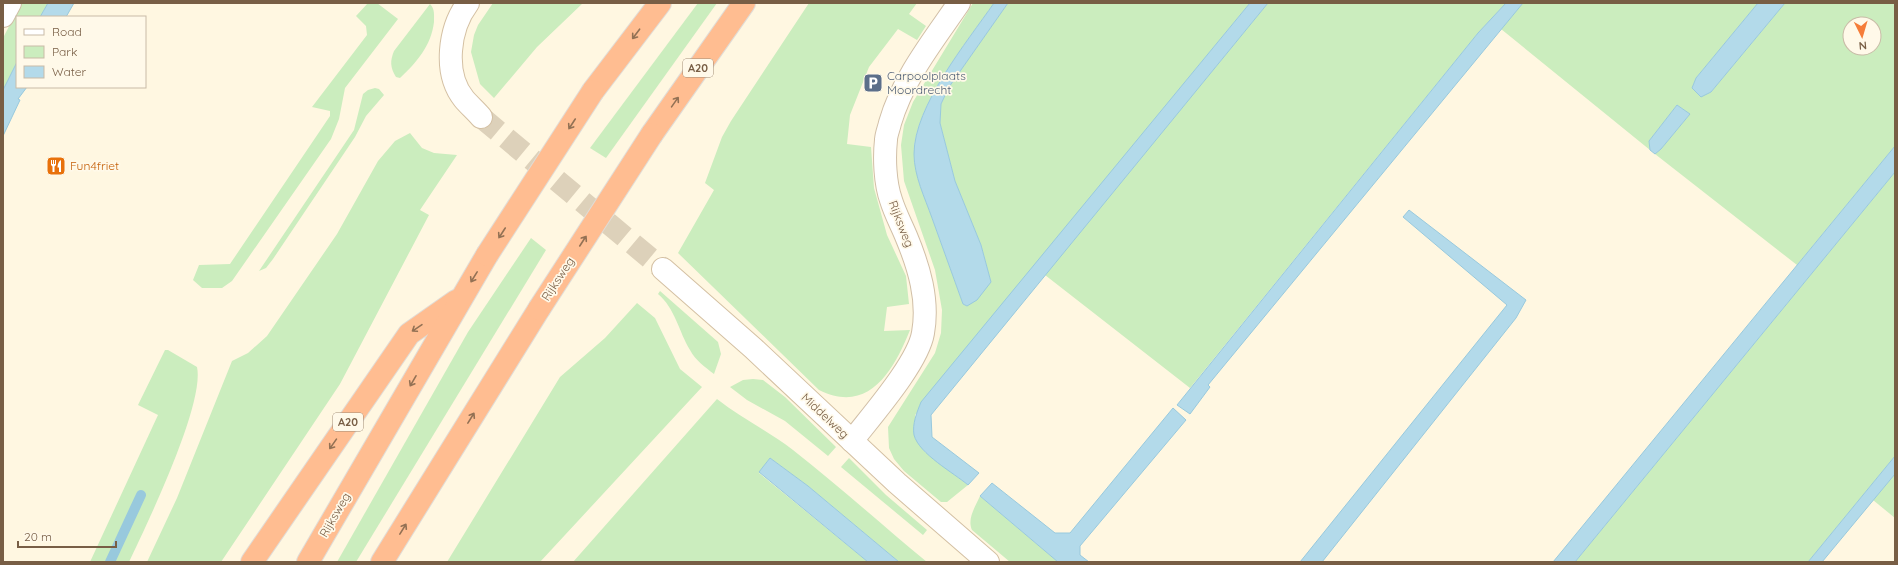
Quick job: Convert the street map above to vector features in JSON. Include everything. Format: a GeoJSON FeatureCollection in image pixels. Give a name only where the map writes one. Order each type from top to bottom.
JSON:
{"type":"FeatureCollection","features":[{"type":"Feature","properties":{"kind":"highway","name":"Rijksweg"},"geometry":{"type":"LineString","coordinates":[[308,562],[461,298],[488,255],[593,91],[660,3]]}},
{"type":"Feature","properties":{"kind":"highway","name":"Rijksweg"},"geometry":{"type":"LineString","coordinates":[[382,562],[539,309],[652,134],[744,3]]}},
{"type":"Feature","properties":{"kind":"highway","name":"A20"},"geometry":{"type":"LineString","coordinates":[[252,562],[409,334],[461,298]]}},
{"type":"Feature","properties":{"kind":"street"},"geometry":{"type":"LineString","coordinates":[[3,16],[10,3]]}},
{"type":"Feature","properties":{"kind":"street","name":"Rijksweg"},"geometry":{"type":"LineString","coordinates":[[852,441],[912,361],[923,334],[926,308],[919,274],[907,238],[890,200],[887,174],[886,139],[896,102],[913,72],[959,3]]}},
{"type":"Feature","properties":{"kind":"street"},"geometry":{"type":"LineString","coordinates":[[464,4],[452,36],[450,57],[452,71],[463,98],[482,117]]}},
{"type":"Feature","properties":{"kind":"street","name":"Middelweg"},"geometry":{"type":"LineString","coordinates":[[663,269],[753,348],[897,483],[988,562]]}},
{"type":"Feature","properties":{"kind":"green space"},"geometry":{"type":"Polygon","coordinates":[[[21,3],[48,3],[41,16],[16,16],[16,64],[3,90],[3,38],[21,3]]]}},
{"type":"Feature","properties":{"kind":"green space"},"geometry":{"type":"Polygon","coordinates":[[[368,3],[377,3],[398,19],[345,88],[339,119],[331,139],[232,281],[222,288],[202,288],[193,280],[199,265],[230,264],[330,116],[330,111],[312,107],[367,35],[366,26],[356,16],[368,3]]]}},
{"type":"Feature","properties":{"kind":"green space"},"geometry":{"type":"Polygon","coordinates":[[[493,3],[583,3],[537,47],[494,98],[480,84],[471,52],[474,35],[478,25],[493,3]]]}},
{"type":"Feature","properties":{"kind":"green space"},"geometry":{"type":"Polygon","coordinates":[[[698,3],[717,3],[606,158],[590,148],[698,3]]]}},
{"type":"Feature","properties":{"kind":"green space"},"geometry":{"type":"Polygon","coordinates":[[[809,3],[917,3],[909,14],[926,26],[917,40],[898,29],[869,67],[850,115],[847,144],[871,147],[874,188],[887,235],[906,276],[909,304],[887,307],[884,331],[910,330],[896,360],[887,373],[866,393],[852,397],[837,396],[819,390],[678,253],[714,190],[705,183],[722,137],[809,3]]]}},
{"type":"Feature","properties":{"kind":"green space"},"geometry":{"type":"Polygon","coordinates":[[[973,3],[994,3],[957,55],[932,95],[916,135],[914,154],[914,162],[920,186],[963,304],[967,306],[991,282],[981,245],[955,181],[940,123],[941,104],[949,87],[1008,3],[1250,3],[985,326],[915,415],[915,435],[924,451],[968,485],[947,502],[941,502],[904,471],[894,459],[889,448],[888,427],[935,353],[941,333],[942,310],[935,270],[904,181],[901,145],[904,125],[913,102],[973,3]]]}},
{"type":"Feature","properties":{"kind":"green space"},"geometry":{"type":"Polygon","coordinates":[[[1268,3],[1506,3],[1478,33],[1190,388],[1045,275],[1268,3]]]}},
{"type":"Feature","properties":{"kind":"green space"},"geometry":{"type":"Polygon","coordinates":[[[1523,3],[1758,3],[1696,78],[1692,88],[1701,96],[1711,92],[1785,3],[1895,3],[1895,146],[1797,265],[1655,154],[1661,149],[1690,114],[1677,105],[1649,141],[1650,150],[1501,29],[1523,3]]]}},
{"type":"Feature","properties":{"kind":"green space"},"geometry":{"type":"Polygon","coordinates":[[[430,4],[433,10],[434,22],[430,39],[417,60],[400,78],[396,77],[391,64],[394,51],[430,4]]]}},
{"type":"Feature","properties":{"kind":"green space"},"geometry":{"type":"Polygon","coordinates":[[[375,88],[379,89],[384,95],[366,116],[355,137],[273,259],[266,268],[259,271],[354,130],[363,94],[368,90],[375,88]]]}},
{"type":"Feature","properties":{"kind":"green space"},"geometry":{"type":"Polygon","coordinates":[[[410,133],[422,148],[434,153],[457,155],[420,210],[429,215],[340,384],[221,562],[147,562],[177,498],[232,361],[248,353],[267,336],[337,234],[378,161],[395,141],[410,133]]]}},
{"type":"Feature","properties":{"kind":"green space"},"geometry":{"type":"Polygon","coordinates":[[[1895,172],[1895,456],[1808,562],[1575,562],[1895,172]]]}},
{"type":"Feature","properties":{"kind":"green space"},"geometry":{"type":"Polygon","coordinates":[[[531,238],[546,250],[356,562],[337,562],[468,332],[531,238]]]}},
{"type":"Feature","properties":{"kind":"green space"},"geometry":{"type":"Polygon","coordinates":[[[660,291],[718,342],[721,354],[714,374],[701,364],[692,354],[673,313],[658,294],[660,291]]]}},
{"type":"Feature","properties":{"kind":"green space"},"geometry":{"type":"Polygon","coordinates":[[[637,303],[655,318],[680,369],[702,387],[540,562],[447,562],[560,377],[605,338],[637,303]]]}},
{"type":"Feature","properties":{"kind":"green space"},"geometry":{"type":"Polygon","coordinates":[[[165,350],[168,350],[197,367],[197,384],[184,435],[161,493],[129,562],[90,562],[158,415],[138,405],[165,350]]]}},
{"type":"Feature","properties":{"kind":"green space"},"geometry":{"type":"Polygon","coordinates":[[[743,380],[763,380],[785,397],[836,447],[828,456],[785,421],[747,400],[730,387],[743,380]]]}},
{"type":"Feature","properties":{"kind":"green space"},"geometry":{"type":"Polygon","coordinates":[[[717,399],[793,450],[927,562],[899,562],[808,486],[770,458],[759,473],[868,562],[573,562],[717,399]]]}},
{"type":"Feature","properties":{"kind":"green space"},"geometry":{"type":"Polygon","coordinates":[[[849,458],[886,495],[927,530],[923,535],[841,467],[849,458]]]}},
{"type":"Feature","properties":{"kind":"green space"},"geometry":{"type":"Polygon","coordinates":[[[1895,474],[1895,518],[1873,500],[1895,474]]]}},
{"type":"Feature","properties":{"kind":"green space"},"geometry":{"type":"Polygon","coordinates":[[[980,496],[1058,562],[1010,562],[972,530],[970,522],[971,517],[980,496]]]}},
{"type":"Feature","properties":{"kind":"water"},"geometry":{"type":"Polygon","coordinates":[[[48,3],[74,3],[67,16],[41,16],[48,3]]]}},
{"type":"Feature","properties":{"kind":"water"},"geometry":{"type":"Polygon","coordinates":[[[994,3],[1008,3],[949,87],[941,104],[940,123],[955,181],[981,245],[991,282],[977,300],[967,306],[963,304],[920,187],[914,162],[914,154],[916,135],[932,95],[957,55],[994,3]]]}},
{"type":"Feature","properties":{"kind":"water"},"geometry":{"type":"Polygon","coordinates":[[[1250,3],[1268,3],[931,415],[932,437],[979,473],[968,485],[938,463],[917,442],[914,435],[914,427],[915,418],[921,402],[1250,3]]]}},
{"type":"Feature","properties":{"kind":"water"},"geometry":{"type":"Polygon","coordinates":[[[1506,3],[1523,3],[1208,385],[1210,387],[1190,414],[1177,405],[1478,33],[1506,3]]]}},
{"type":"Feature","properties":{"kind":"water"},"geometry":{"type":"Polygon","coordinates":[[[1758,3],[1785,3],[1711,92],[1701,97],[1692,88],[1696,78],[1758,3]]]}},
{"type":"Feature","properties":{"kind":"water"},"geometry":{"type":"Polygon","coordinates":[[[16,64],[16,88],[26,88],[18,99],[20,100],[3,136],[3,90],[16,64]]]}},
{"type":"Feature","properties":{"kind":"water"},"geometry":{"type":"Polygon","coordinates":[[[1677,105],[1690,114],[1661,149],[1655,154],[1650,150],[1649,141],[1677,105]]]}},
{"type":"Feature","properties":{"kind":"water"},"geometry":{"type":"Polygon","coordinates":[[[1895,146],[1895,172],[1575,562],[1553,562],[1895,146]]]}},
{"type":"Feature","properties":{"kind":"water"},"geometry":{"type":"Polygon","coordinates":[[[1409,210],[1526,300],[1516,318],[1322,562],[1300,562],[1507,305],[1403,217],[1409,210]]]}},
{"type":"Feature","properties":{"kind":"water"},"geometry":{"type":"Polygon","coordinates":[[[1173,408],[1186,420],[1080,546],[1080,555],[1089,562],[1058,562],[980,496],[992,483],[1055,533],[1070,533],[1173,408]]]}},
{"type":"Feature","properties":{"kind":"water"},"geometry":{"type":"Polygon","coordinates":[[[1895,456],[1895,474],[1822,562],[1808,562],[1895,456]]]}},
{"type":"Feature","properties":{"kind":"water"},"geometry":{"type":"Polygon","coordinates":[[[770,458],[808,486],[899,562],[868,562],[759,472],[770,458]]]}},
{"type":"Feature","properties":{"kind":"waterway"},"geometry":{"type":"LineString","coordinates":[[110,562],[141,495]]}},
{"type":"Feature","properties":{"kind":"tunnel"},"geometry":{"type":"LineString","coordinates":[[481,117],[663,269]]}},
{"type":"Feature","properties":{"kind":"place","name":"Carpoolplaats Moordrecht"},"geometry":{"type":"Point","coordinates":[873,83]}},
{"type":"Feature","properties":{"kind":"place","name":"Fun4friet"},"geometry":{"type":"Point","coordinates":[56,166]}}]}
